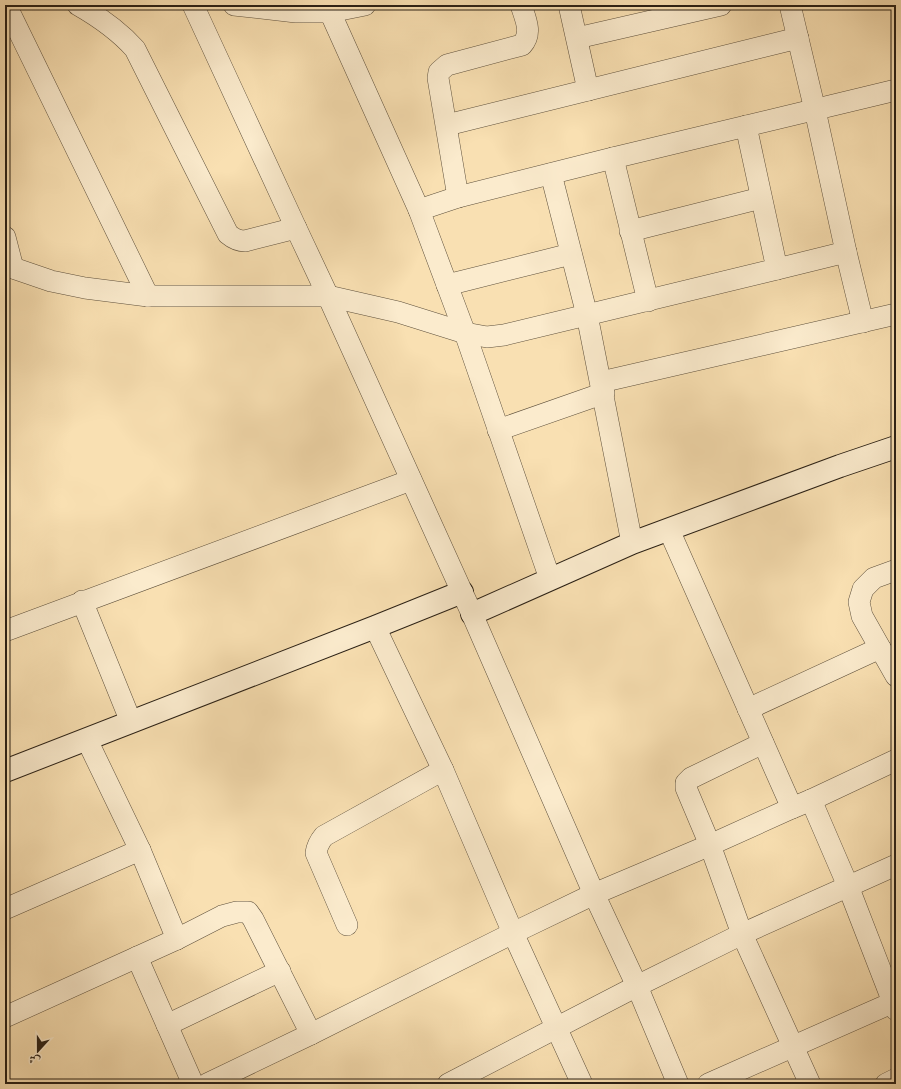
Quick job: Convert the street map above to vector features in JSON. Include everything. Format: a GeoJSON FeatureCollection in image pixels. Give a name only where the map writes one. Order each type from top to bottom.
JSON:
{"type":"FeatureCollection","features":[{"type":"Feature","properties":{"kind":"street"},"geometry":{"type":"LineString","coordinates":[[6,5],[148,296]]}},
{"type":"Feature","properties":{"kind":"street"},"geometry":{"type":"LineString","coordinates":[[78,5],[112,26],[126,38],[135,49],[228,234],[240,241],[245,241],[296,228]]}},
{"type":"Feature","properties":{"kind":"street"},"geometry":{"type":"LineString","coordinates":[[193,5],[328,296],[472,614],[594,894],[637,986],[678,1084]]}},
{"type":"Feature","properties":{"kind":"street"},"geometry":{"type":"LineString","coordinates":[[234,5],[295,8],[330,12],[358,6]]}},
{"type":"Feature","properties":{"kind":"street"},"geometry":{"type":"LineString","coordinates":[[458,198],[438,78],[439,72],[447,65],[522,45],[528,37],[528,32],[521,5]]}},
{"type":"Feature","properties":{"kind":"street"},"geometry":{"type":"LineString","coordinates":[[569,5],[588,90]]}},
{"type":"Feature","properties":{"kind":"street"},"geometry":{"type":"LineString","coordinates":[[576,38],[721,5]]}},
{"type":"Feature","properties":{"kind":"street"},"geometry":{"type":"LineString","coordinates":[[790,5],[816,110],[846,252],[863,322]]}},
{"type":"Feature","properties":{"kind":"street"},"geometry":{"type":"LineString","coordinates":[[330,12],[419,210],[465,333],[550,579]]}},
{"type":"Feature","properties":{"kind":"street"},"geometry":{"type":"LineString","coordinates":[[447,125],[798,38]]}},
{"type":"Feature","properties":{"kind":"street"},"geometry":{"type":"LineString","coordinates":[[419,210],[458,198],[612,158],[896,90]]}},
{"type":"Feature","properties":{"kind":"street"},"geometry":{"type":"LineString","coordinates":[[746,126],[777,269]]}},
{"type":"Feature","properties":{"kind":"street"},"geometry":{"type":"LineString","coordinates":[[612,158],[648,301]]}},
{"type":"Feature","properties":{"kind":"street"},"geometry":{"type":"LineString","coordinates":[[551,174],[587,315],[632,542]]}},
{"type":"Feature","properties":{"kind":"street"},"geometry":{"type":"LineString","coordinates":[[630,232],[761,198]]}},
{"type":"Feature","properties":{"kind":"street"},"geometry":{"type":"LineString","coordinates":[[5,237],[9,266],[51,281],[86,288],[148,296],[328,296],[398,312],[465,333],[487,337],[504,335],[648,301],[846,252]]}},
{"type":"Feature","properties":{"kind":"street"},"geometry":{"type":"LineString","coordinates":[[447,285],[571,254]]}},
{"type":"Feature","properties":{"kind":"street"},"geometry":{"type":"LineString","coordinates":[[498,430],[602,388],[896,314]]}},
{"type":"Feature","properties":{"kind":"street"},"geometry":{"type":"LineString","coordinates":[[472,614],[632,542],[669,530],[840,466],[896,447]]}},
{"type":"Feature","properties":{"kind":"street"},"geometry":{"type":"LineString","coordinates":[[5,631],[82,601],[411,480]]}},
{"type":"Feature","properties":{"kind":"street"},"geometry":{"type":"LineString","coordinates":[[669,530],[792,808]]}},
{"type":"Feature","properties":{"kind":"street"},"geometry":{"type":"LineString","coordinates":[[896,570],[874,578],[863,589],[859,602],[862,616],[896,676]]}},
{"type":"Feature","properties":{"kind":"street"},"geometry":{"type":"LineString","coordinates":[[5,771],[375,628],[462,592]]}},
{"type":"Feature","properties":{"kind":"street"},"geometry":{"type":"LineString","coordinates":[[82,601],[131,722]]}},
{"type":"Feature","properties":{"kind":"street"},"geometry":{"type":"LineString","coordinates":[[375,628],[444,770],[513,933],[582,1084]]}},
{"type":"Feature","properties":{"kind":"street"},"geometry":{"type":"LineString","coordinates":[[748,709],[880,648]]}},
{"type":"Feature","properties":{"kind":"street"},"geometry":{"type":"LineString","coordinates":[[87,740],[140,850],[177,939]]}},
{"type":"Feature","properties":{"kind":"street"},"geometry":{"type":"LineString","coordinates":[[763,743],[691,778],[686,783],[686,788],[710,845],[742,934],[810,1084]]}},
{"type":"Feature","properties":{"kind":"street"},"geometry":{"type":"LineString","coordinates":[[207,1084],[594,894],[710,845],[896,760]]}},
{"type":"Feature","properties":{"kind":"street"},"geometry":{"type":"LineString","coordinates":[[347,925],[316,853],[320,841],[324,836],[444,770]]}},
{"type":"Feature","properties":{"kind":"street"},"geometry":{"type":"LineString","coordinates":[[708,1084],[793,1046],[895,1005],[848,886],[811,800]]}},
{"type":"Feature","properties":{"kind":"street"},"geometry":{"type":"LineString","coordinates":[[5,909],[140,850]]}},
{"type":"Feature","properties":{"kind":"street"},"geometry":{"type":"LineString","coordinates":[[448,1084],[637,986],[742,934],[896,865]]}},
{"type":"Feature","properties":{"kind":"street"},"geometry":{"type":"LineString","coordinates":[[5,1017],[177,939],[222,916],[237,912],[248,912],[280,971],[311,1034]]}},
{"type":"Feature","properties":{"kind":"street"},"geometry":{"type":"LineString","coordinates":[[137,957],[192,1084]]}},
{"type":"Feature","properties":{"kind":"street"},"geometry":{"type":"LineString","coordinates":[[167,1026],[280,971]]}},
{"type":"Feature","properties":{"kind":"street"},"geometry":{"type":"LineString","coordinates":[[886,1084],[896,1080]]}}]}
